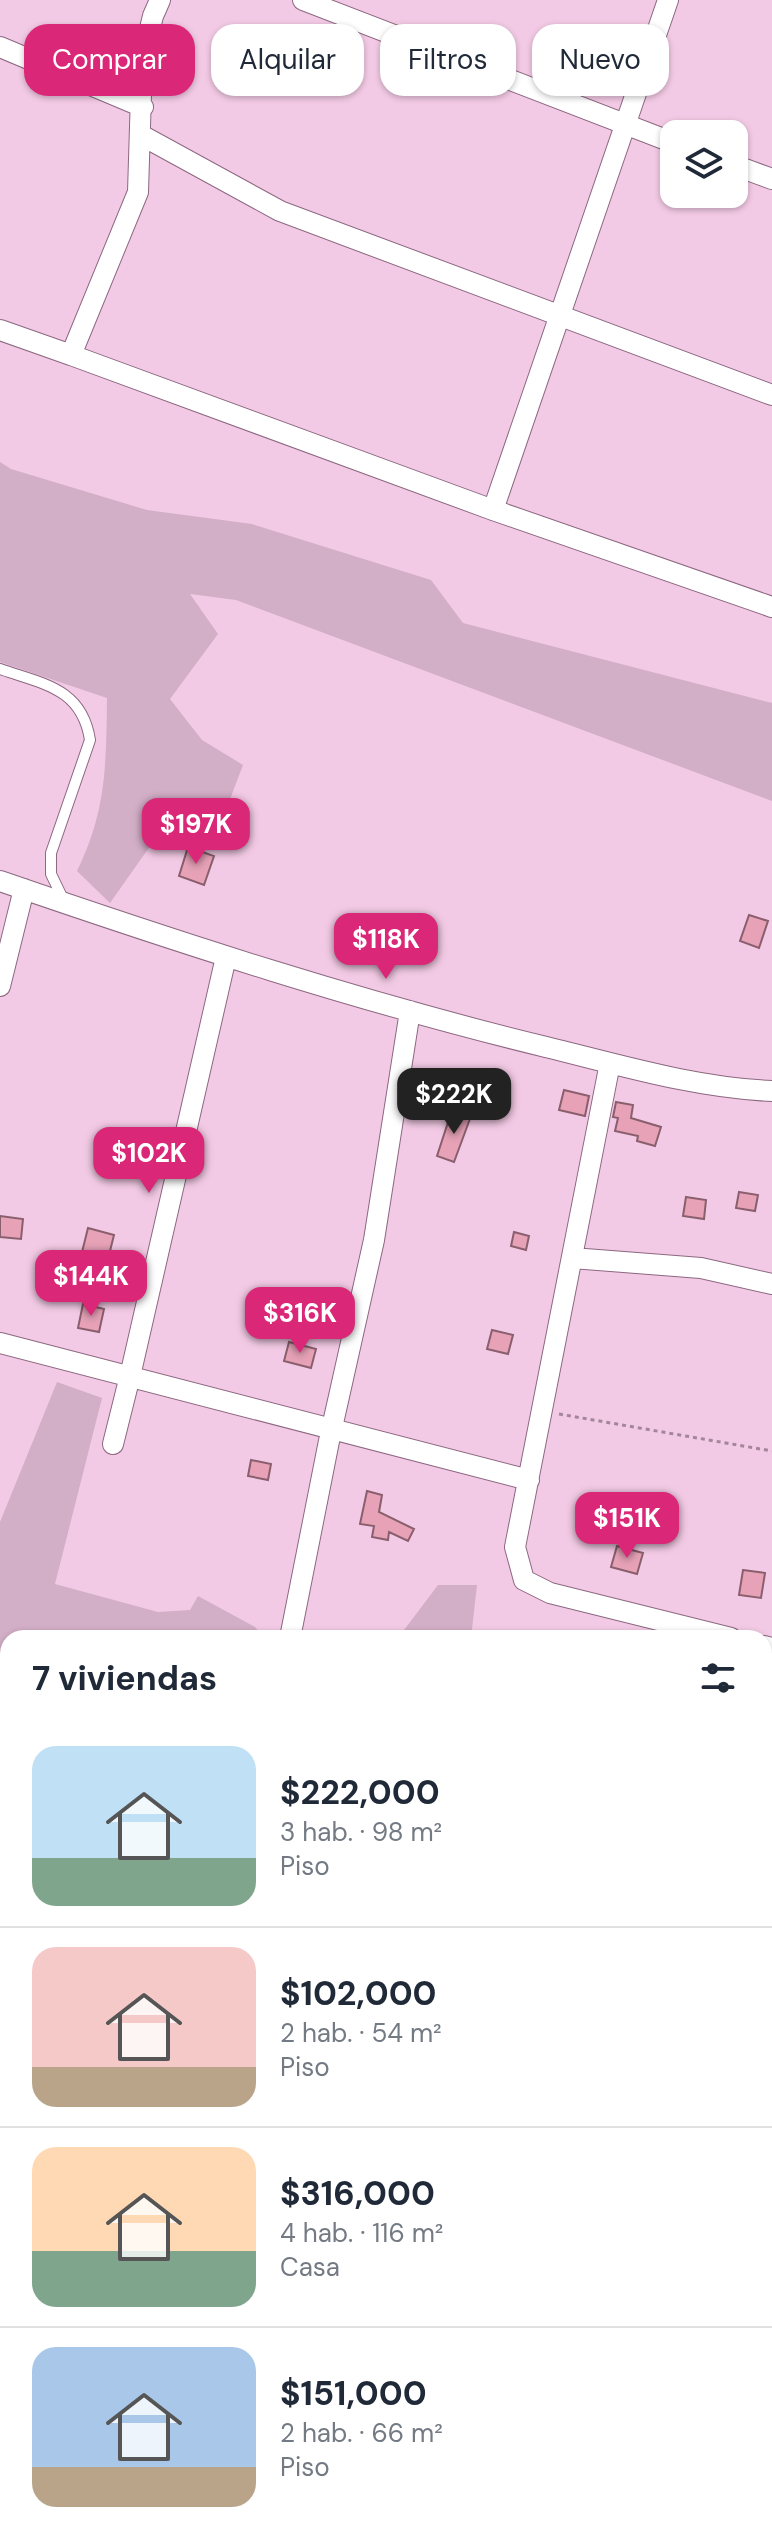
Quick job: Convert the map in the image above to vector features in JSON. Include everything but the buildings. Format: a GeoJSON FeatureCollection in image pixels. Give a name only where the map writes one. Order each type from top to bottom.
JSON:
{"type":"FeatureCollection","features":[{"type":"Feature","properties":{"kind":"street"},"geometry":{"type":"LineString","coordinates":[[71,355],[138,192],[143,107],[142,61],[160,0]]}},
{"type":"Feature","properties":{"kind":"street"},"geometry":{"type":"LineString","coordinates":[[303,0],[660,138]]}},
{"type":"Feature","properties":{"kind":"street"},"geometry":{"type":"LineString","coordinates":[[493,510],[668,0]]}},
{"type":"Feature","properties":{"kind":"street"},"geometry":{"type":"LineString","coordinates":[[0,47],[143,107]]}},
{"type":"Feature","properties":{"kind":"street"},"geometry":{"type":"LineString","coordinates":[[141,135],[280,211],[772,395]]}},
{"type":"Feature","properties":{"kind":"street"},"geometry":{"type":"LineString","coordinates":[[748,170],[772,179]]}},
{"type":"Feature","properties":{"kind":"street"},"geometry":{"type":"LineString","coordinates":[[0,330],[493,510],[772,607]]}},
{"type":"Feature","properties":{"kind":"street"},"geometry":{"type":"LineString","coordinates":[[0,881],[226,957],[410,1011],[610,1063],[738,1090],[772,1091]]}},
{"type":"Feature","properties":{"kind":"street"},"geometry":{"type":"LineString","coordinates":[[0,986],[24,889]]}},
{"type":"Feature","properties":{"kind":"street"},"geometry":{"type":"LineString","coordinates":[[113,1444],[226,957]]}},
{"type":"Feature","properties":{"kind":"street"},"geometry":{"type":"LineString","coordinates":[[292,1630],[374,1240],[410,1011]]}},
{"type":"Feature","properties":{"kind":"street"},"geometry":{"type":"LineString","coordinates":[[610,1063],[515,1547],[524,1580],[550,1593],[699,1630]]}},
{"type":"Feature","properties":{"kind":"street"},"geometry":{"type":"LineString","coordinates":[[572,1258],[701,1268],[772,1284]]}},
{"type":"Feature","properties":{"kind":"street"},"geometry":{"type":"LineString","coordinates":[[0,1343],[529,1480]]}},
{"type":"Feature","properties":{"kind":"lane"},"geometry":{"type":"LineString","coordinates":[[0,669],[66,693],[87,722],[90,740],[51,853],[51,874],[65,903]]}},
{"type":"Feature","properties":{"kind":"path"},"geometry":{"type":"LineString","coordinates":[[543,1411],[772,1451]]}},
{"type":"Feature","properties":{"kind":"shaded area"},"geometry":{"type":"Polygon","coordinates":[[[0,462],[11,469],[147,510],[252,524],[431,580],[463,623],[772,703],[772,801],[236,600],[190,594],[218,634],[170,699],[202,740],[243,765],[224,815],[177,808],[110,903],[77,871],[94,827],[103,786],[107,698],[0,662],[0,462]]]}},
{"type":"Feature","properties":{"kind":"shaded area"},"geometry":{"type":"Polygon","coordinates":[[[57,1382],[102,1398],[55,1584],[158,1612],[190,1610],[198,1596],[257,1630],[0,1630],[0,1522],[57,1382]]]}},
{"type":"Feature","properties":{"kind":"shaded area"},"geometry":{"type":"Polygon","coordinates":[[[438,1585],[477,1585],[472,1630],[404,1630],[438,1585]]]}}]}
